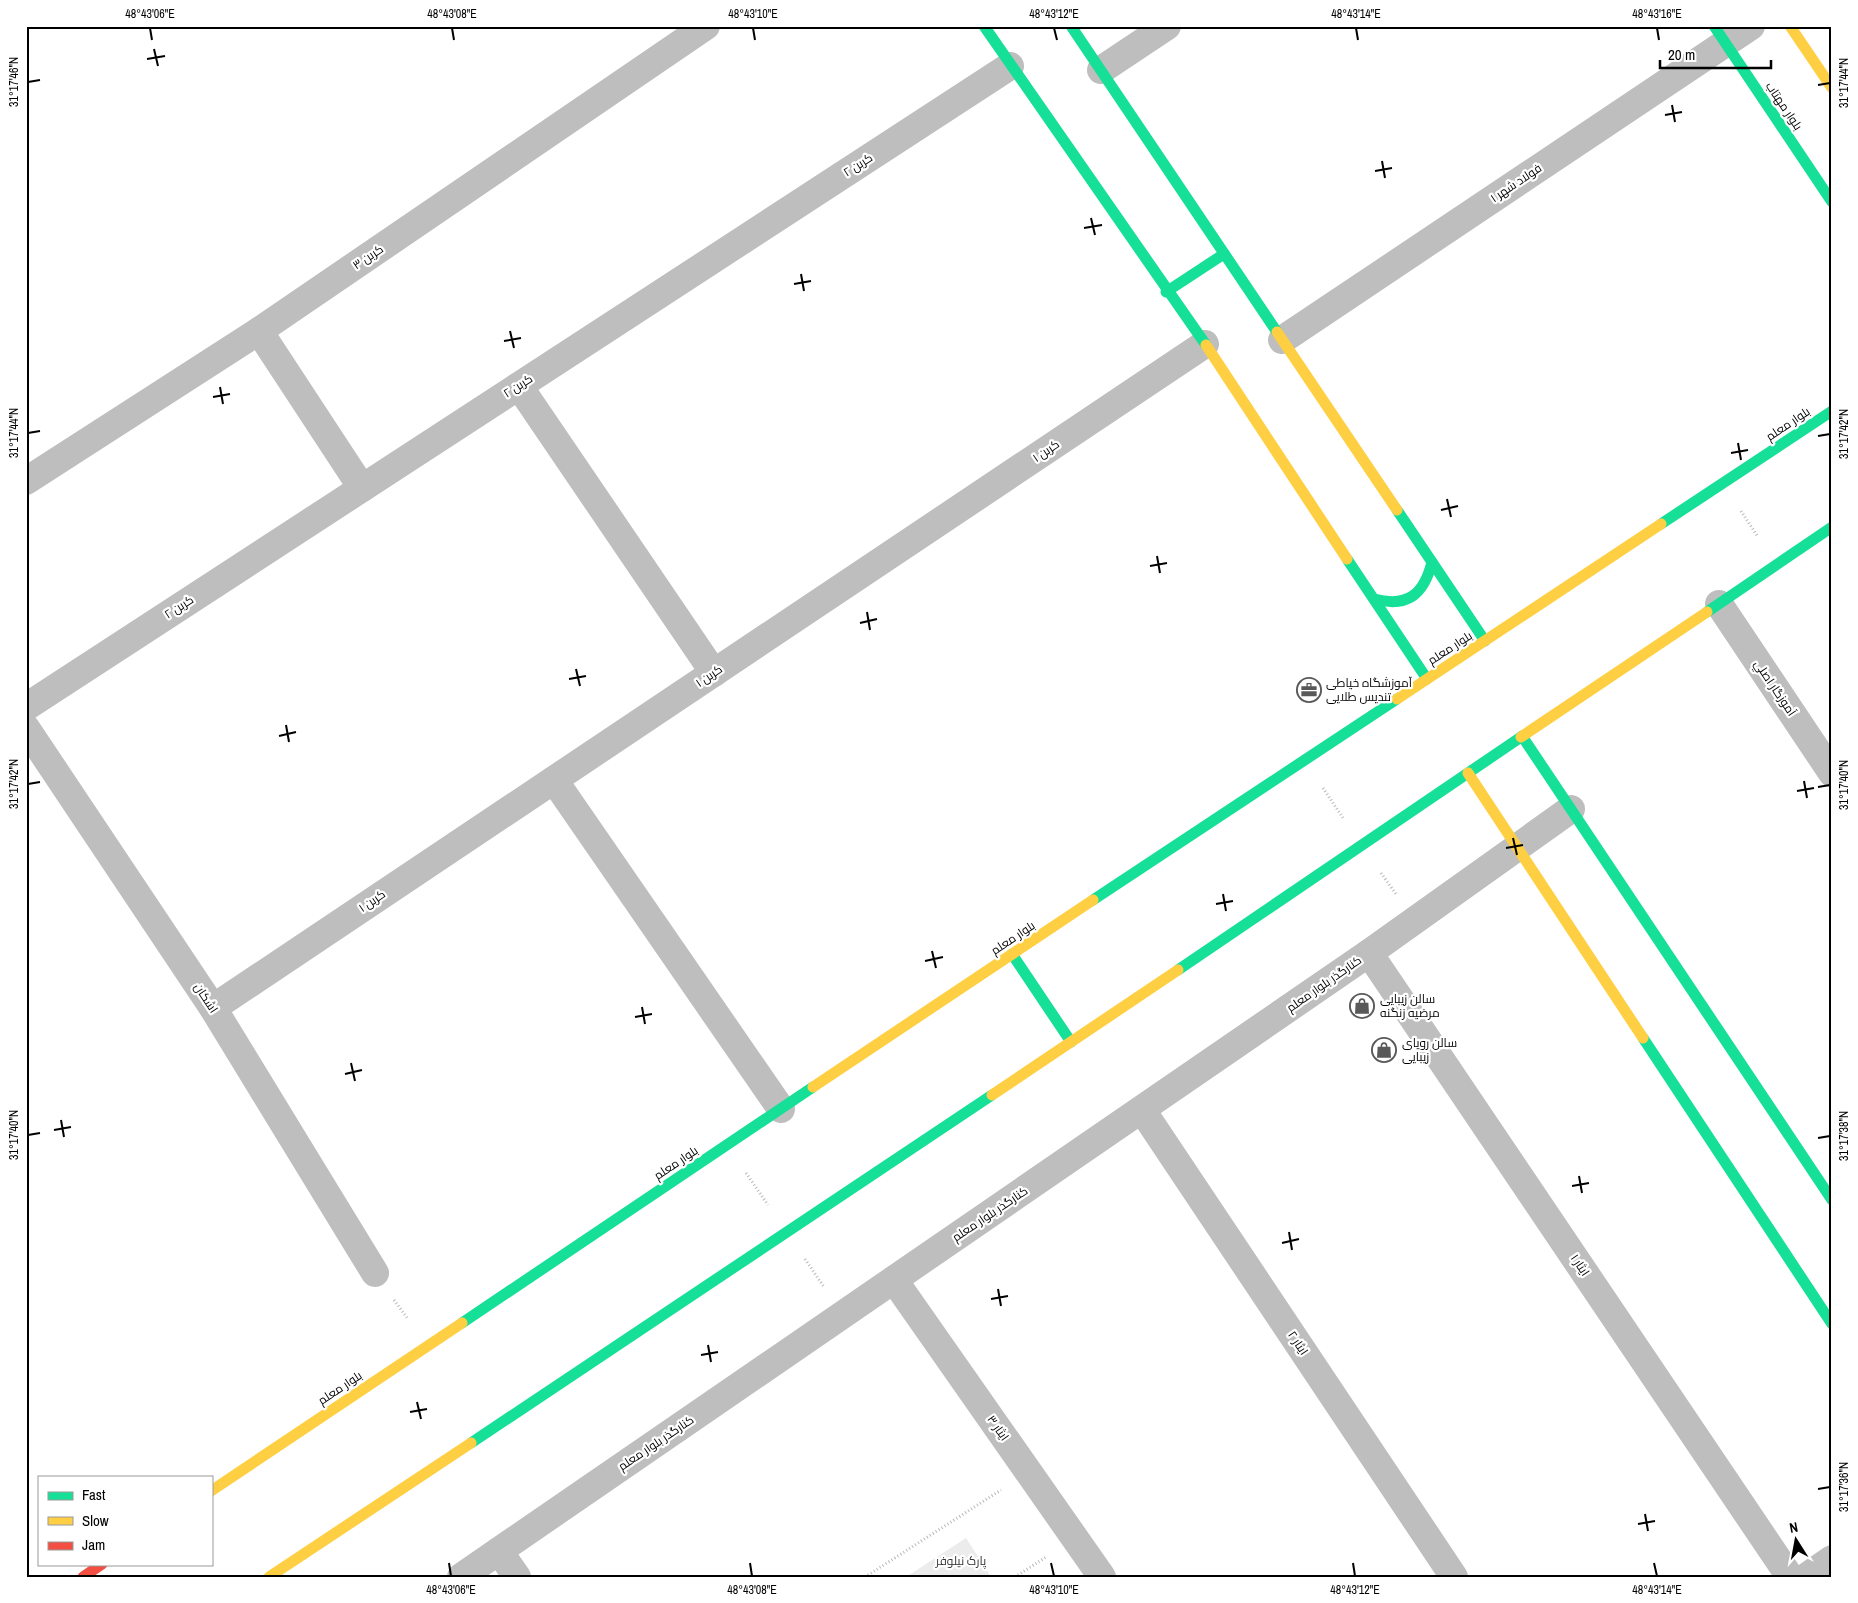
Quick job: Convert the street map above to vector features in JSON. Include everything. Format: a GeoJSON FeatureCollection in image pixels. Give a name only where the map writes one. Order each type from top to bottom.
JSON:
{"type":"FeatureCollection","features":[{"type":"Feature","properties":{"kind":"main road"},"geometry":{"type":"LineString","coordinates":[[984,26],[1166,292],[1205,344],[1427,679]]}},
{"type":"Feature","properties":{"kind":"main road"},"geometry":{"type":"LineString","coordinates":[[1071,26],[1484,641]]}},
{"type":"Feature","properties":{"kind":"main road"},"geometry":{"type":"LineString","coordinates":[[1790,26],[1832,88]]}},
{"type":"Feature","properties":{"kind":"main road","name":"بلوار مهتاب"},"geometry":{"type":"LineString","coordinates":[[1719,35],[1832,202]]}},
{"type":"Feature","properties":{"kind":"main road"},"geometry":{"type":"LineString","coordinates":[[1166,292],[1224,254]]}},
{"type":"Feature","properties":{"kind":"main road","name":"بلوار معلم"},"geometry":{"type":"LineString","coordinates":[[212,1490],[1012,954],[1832,411]]}},
{"type":"Feature","properties":{"kind":"main road"},"geometry":{"type":"LineString","coordinates":[[269,1577],[1071,1042],[1832,527]]}},
{"type":"Feature","properties":{"kind":"main road"},"geometry":{"type":"LineString","coordinates":[[1374,598],[1386,603],[1400,602],[1413,597],[1426,582],[1432,562]]}},
{"type":"Feature","properties":{"kind":"main road"},"geometry":{"type":"LineString","coordinates":[[1522,736],[1832,1200]]}},
{"type":"Feature","properties":{"kind":"main road"},"geometry":{"type":"LineString","coordinates":[[1468,773],[1832,1324]]}},
{"type":"Feature","properties":{"kind":"main road"},"geometry":{"type":"LineString","coordinates":[[1012,954],[1071,1042]]}},
{"type":"Feature","properties":{"kind":"main road"},"geometry":{"type":"LineString","coordinates":[[83,1577],[99,1566]]}},
{"type":"Feature","properties":{"kind":"street","name":"کربن ۳"},"geometry":{"type":"LineString","coordinates":[[26,481],[259,331],[706,26]]}},
{"type":"Feature","properties":{"kind":"street"},"geometry":{"type":"LineString","coordinates":[[1101,70],[1167,26]]}},
{"type":"Feature","properties":{"kind":"street","name":"فولاد شهر ۱"},"geometry":{"type":"LineString","coordinates":[[1282,340],[1719,35],[1751,26]]}},
{"type":"Feature","properties":{"kind":"street","name":"کربن ۲"},"geometry":{"type":"LineString","coordinates":[[26,707],[1010,66]]}},
{"type":"Feature","properties":{"kind":"street"},"geometry":{"type":"LineString","coordinates":[[259,331],[362,488]]}},
{"type":"Feature","properties":{"kind":"street","name":"کربن ۱"},"geometry":{"type":"LineString","coordinates":[[213,1008],[1205,344]]}},
{"type":"Feature","properties":{"kind":"street"},"geometry":{"type":"LineString","coordinates":[[519,386],[714,673]]}},
{"type":"Feature","properties":{"kind":"street","name":"آموزگار اصلي"},"geometry":{"type":"LineString","coordinates":[[1718,604],[1832,773]]}},
{"type":"Feature","properties":{"kind":"street","name":"اشکان"},"geometry":{"type":"LineString","coordinates":[[26,728],[213,1008],[375,1273]]}},
{"type":"Feature","properties":{"kind":"street"},"geometry":{"type":"LineString","coordinates":[[554,780],[781,1109]]}},
{"type":"Feature","properties":{"kind":"street","name":"کنارگذر بلوار معلم"},"geometry":{"type":"LineString","coordinates":[[461,1577],[1369,953],[1571,809]]}},
{"type":"Feature","properties":{"kind":"street","name":"ایثار ۱"},"geometry":{"type":"LineString","coordinates":[[1369,953],[1790,1577]]}},
{"type":"Feature","properties":{"kind":"street","name":"ایثار ۲"},"geometry":{"type":"LineString","coordinates":[[1142,1110],[1454,1577]]}},
{"type":"Feature","properties":{"kind":"street","name":"ایثار ۳"},"geometry":{"type":"LineString","coordinates":[[894,1280],[1102,1577]]}},
{"type":"Feature","properties":{"kind":"street"},"geometry":{"type":"LineString","coordinates":[[499,1551],[517,1577]]}},
{"type":"Feature","properties":{"kind":"street"},"geometry":{"type":"LineString","coordinates":[[1806,1577],[1832,1560]]}},
{"type":"Feature","properties":{"kind":"path"},"geometry":{"type":"LineString","coordinates":[[1723,483],[1776,564]]}},
{"type":"Feature","properties":{"kind":"path"},"geometry":{"type":"LineString","coordinates":[[375,1273],[427,1346]]}},
{"type":"Feature","properties":{"kind":"path"},"geometry":{"type":"LineString","coordinates":[[865,1577],[1028,1472]]}},
{"type":"Feature","properties":{"kind":"green space","name":"پارک نیلوفر"},"geometry":{"type":"Polygon","coordinates":[[[966,1538],[991,1577],[906,1577],[966,1538]]]}},
{"type":"Feature","properties":{"kind":"traffic: fast"},"geometry":{"type":"LineString","coordinates":[[984,26],[1206,345]]}},
{"type":"Feature","properties":{"kind":"traffic: fast"},"geometry":{"type":"LineString","coordinates":[[1071,26],[1277,332]]}},
{"type":"Feature","properties":{"kind":"traffic: fast"},"geometry":{"type":"LineString","coordinates":[[1714,26],[1832,202]]}},
{"type":"Feature","properties":{"kind":"traffic: fast"},"geometry":{"type":"LineString","coordinates":[[1166,292],[1224,254]]}},
{"type":"Feature","properties":{"kind":"traffic: fast"},"geometry":{"type":"LineString","coordinates":[[1661,524],[1832,411]]}},
{"type":"Feature","properties":{"kind":"traffic: fast"},"geometry":{"type":"LineString","coordinates":[[1397,510],[1485,641]]}},
{"type":"Feature","properties":{"kind":"traffic: fast"},"geometry":{"type":"LineString","coordinates":[[1707,612],[1832,527]]}},
{"type":"Feature","properties":{"kind":"traffic: fast"},"geometry":{"type":"LineString","coordinates":[[1347,559],[1427,679]]}},
{"type":"Feature","properties":{"kind":"traffic: fast"},"geometry":{"type":"LineString","coordinates":[[1374,599],[1396,602],[1413,596],[1424,583],[1432,562]]}},
{"type":"Feature","properties":{"kind":"traffic: fast"},"geometry":{"type":"LineString","coordinates":[[1093,900],[1397,699]]}},
{"type":"Feature","properties":{"kind":"traffic: fast"},"geometry":{"type":"LineString","coordinates":[[1522,736],[1832,1200]]}},
{"type":"Feature","properties":{"kind":"traffic: fast"},"geometry":{"type":"LineString","coordinates":[[1178,970],[1521,737]]}},
{"type":"Feature","properties":{"kind":"traffic: fast"},"geometry":{"type":"LineString","coordinates":[[1012,954],[1071,1042]]}},
{"type":"Feature","properties":{"kind":"traffic: fast"},"geometry":{"type":"LineString","coordinates":[[1643,1038],[1832,1324]]}},
{"type":"Feature","properties":{"kind":"traffic: fast"},"geometry":{"type":"LineString","coordinates":[[462,1323],[813,1087]]}},
{"type":"Feature","properties":{"kind":"traffic: fast"},"geometry":{"type":"LineString","coordinates":[[471,1443],[992,1095]]}},
{"type":"Feature","properties":{"kind":"traffic: slow"},"geometry":{"type":"LineString","coordinates":[[1790,26],[1832,88]]}},
{"type":"Feature","properties":{"kind":"traffic: slow"},"geometry":{"type":"LineString","coordinates":[[1277,332],[1397,510]]}},
{"type":"Feature","properties":{"kind":"traffic: slow"},"geometry":{"type":"LineString","coordinates":[[1206,345],[1347,559]]}},
{"type":"Feature","properties":{"kind":"traffic: slow"},"geometry":{"type":"LineString","coordinates":[[1397,699],[1661,524]]}},
{"type":"Feature","properties":{"kind":"traffic: slow"},"geometry":{"type":"LineString","coordinates":[[1521,737],[1707,612]]}},
{"type":"Feature","properties":{"kind":"traffic: slow"},"geometry":{"type":"LineString","coordinates":[[1468,773],[1643,1038]]}},
{"type":"Feature","properties":{"kind":"traffic: slow"},"geometry":{"type":"LineString","coordinates":[[813,1087],[1093,900]]}},
{"type":"Feature","properties":{"kind":"traffic: slow"},"geometry":{"type":"LineString","coordinates":[[992,1095],[1178,970]]}},
{"type":"Feature","properties":{"kind":"traffic: slow"},"geometry":{"type":"LineString","coordinates":[[212,1490],[462,1323]]}},
{"type":"Feature","properties":{"kind":"traffic: slow"},"geometry":{"type":"LineString","coordinates":[[269,1577],[471,1443]]}},
{"type":"Feature","properties":{"kind":"traffic: jam"},"geometry":{"type":"LineString","coordinates":[[83,1577],[99,1566]]}},
{"type":"Feature","properties":{"kind":"place","name":"آموزشگاه خیاطی تندیس طلایی"},"geometry":{"type":"Point","coordinates":[1309,690]}},
{"type":"Feature","properties":{"kind":"place","name":"سالن زیبایی مرضیه زنگنه"},"geometry":{"type":"Point","coordinates":[1362,1006]}},
{"type":"Feature","properties":{"kind":"place","name":"سالن رویای زیبایی"},"geometry":{"type":"Point","coordinates":[1384,1050]}}]}
